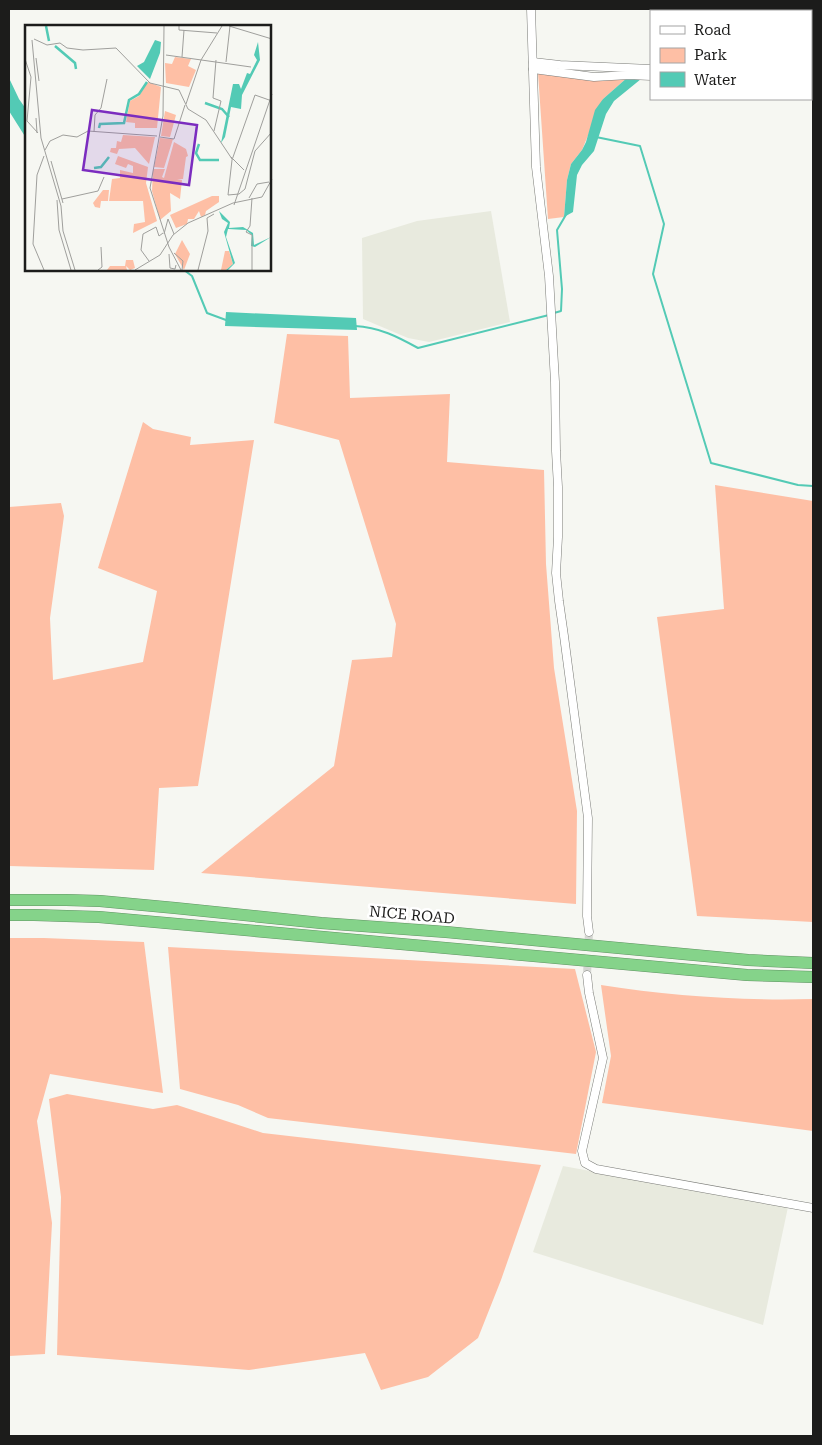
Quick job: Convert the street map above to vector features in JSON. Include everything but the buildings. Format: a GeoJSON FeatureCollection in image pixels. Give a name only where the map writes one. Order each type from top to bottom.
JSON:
{"type":"FeatureCollection","features":[{"type":"Feature","properties":{"kind":"highway","name":"NICE ROAD"},"geometry":{"type":"LineString","coordinates":[[9,900],[100,901],[322,923],[525,939],[748,960],[813,963]]}},
{"type":"Feature","properties":{"kind":"highway","name":"NICE ROAD"},"geometry":{"type":"LineString","coordinates":[[9,916],[99,917],[747,975],[813,978]]}},
{"type":"Feature","properties":{"kind":"street"},"geometry":{"type":"LineString","coordinates":[[531,9],[536,167],[549,276],[555,382],[558,497],[556,574],[558,601],[588,818],[588,932]]}},
{"type":"Feature","properties":{"kind":"street"},"geometry":{"type":"LineString","coordinates":[[533,65],[560,65],[631,72],[650,76]]}},
{"type":"Feature","properties":{"kind":"street"},"geometry":{"type":"LineString","coordinates":[[631,72],[650,69]]}},
{"type":"Feature","properties":{"kind":"street"},"geometry":{"type":"LineString","coordinates":[[587,975],[589,994],[603,1058],[582,1151],[585,1163],[596,1169],[813,1208]]}},
{"type":"Feature","properties":{"kind":"shaded area"},"geometry":{"type":"Polygon","coordinates":[[[813,9],[813,65],[812,10],[778,10],[813,9]]]}},
{"type":"Feature","properties":{"kind":"shaded area"},"geometry":{"type":"Polygon","coordinates":[[[491,211],[510,322],[429,342],[408,338],[363,319],[362,238],[417,221],[491,211]]]}},
{"type":"Feature","properties":{"kind":"shaded area"},"geometry":{"type":"Polygon","coordinates":[[[563,1166],[788,1207],[763,1325],[533,1252],[563,1166]]]}},
{"type":"Feature","properties":{"kind":"green space"},"geometry":{"type":"Polygon","coordinates":[[[538,73],[628,77],[603,99],[582,150],[571,164],[567,180],[564,217],[548,219],[538,73]]]}},
{"type":"Feature","properties":{"kind":"green space"},"geometry":{"type":"Polygon","coordinates":[[[287,334],[348,336],[350,398],[450,394],[447,462],[544,470],[546,564],[554,668],[577,811],[576,904],[201,873],[334,766],[352,660],[392,657],[396,624],[339,440],[274,423],[287,334]]]}},
{"type":"Feature","properties":{"kind":"green space"},"geometry":{"type":"Polygon","coordinates":[[[143,422],[153,429],[191,437],[190,445],[254,440],[198,786],[159,788],[154,870],[9,866],[9,507],[61,503],[64,516],[50,618],[53,680],[143,662],[157,591],[98,568],[143,422]]]}},
{"type":"Feature","properties":{"kind":"green space"},"geometry":{"type":"Polygon","coordinates":[[[715,485],[813,501],[813,922],[697,916],[657,617],[724,609],[715,485]]]}},
{"type":"Feature","properties":{"kind":"green space"},"geometry":{"type":"Polygon","coordinates":[[[9,938],[144,942],[163,1093],[50,1074],[37,1121],[52,1223],[45,1354],[9,1356],[9,938]]]}},
{"type":"Feature","properties":{"kind":"green space"},"geometry":{"type":"Polygon","coordinates":[[[168,947],[575,969],[596,1052],[576,1154],[268,1118],[238,1105],[180,1089],[168,947]]]}},
{"type":"Feature","properties":{"kind":"green space"},"geometry":{"type":"Polygon","coordinates":[[[601,985],[707,997],[813,999],[813,1131],[602,1103],[611,1056],[601,985]]]}},
{"type":"Feature","properties":{"kind":"green space"},"geometry":{"type":"Polygon","coordinates":[[[67,1094],[153,1109],[177,1105],[263,1133],[541,1165],[501,1280],[478,1338],[428,1377],[381,1390],[365,1353],[249,1370],[57,1355],[61,1197],[49,1099],[67,1094]]]}},
{"type":"Feature","properties":{"kind":"water"},"geometry":{"type":"Polygon","coordinates":[[[628,77],[641,79],[614,101],[606,114],[594,151],[582,165],[577,175],[573,212],[564,217],[567,180],[571,164],[586,142],[595,110],[603,99],[628,77]]]}},
{"type":"Feature","properties":{"kind":"water"},"geometry":{"type":"Polygon","coordinates":[[[9,78],[25,108],[25,136],[9,111],[9,78]]]}},
{"type":"Feature","properties":{"kind":"water"},"geometry":{"type":"Polygon","coordinates":[[[226,312],[356,318],[357,330],[225,326],[226,312]]]}},
{"type":"Feature","properties":{"kind":"waterway"},"geometry":{"type":"LineString","coordinates":[[596,137],[640,146],[664,224],[653,274],[711,463],[798,485],[813,486]]}},
{"type":"Feature","properties":{"kind":"waterway"},"geometry":{"type":"LineString","coordinates":[[554,313],[561,311],[562,289],[557,230],[567,213]]}},
{"type":"Feature","properties":{"kind":"waterway"},"geometry":{"type":"LineString","coordinates":[[185,271],[192,276],[207,313],[226,320]]}},
{"type":"Feature","properties":{"kind":"waterway"},"geometry":{"type":"LineString","coordinates":[[355,326],[380,330],[418,348],[549,315]]}},
{"type":"Feature","properties":{"kind":"tunnel"},"geometry":{"type":"LineString","coordinates":[[587,975],[589,932]]}}]}
